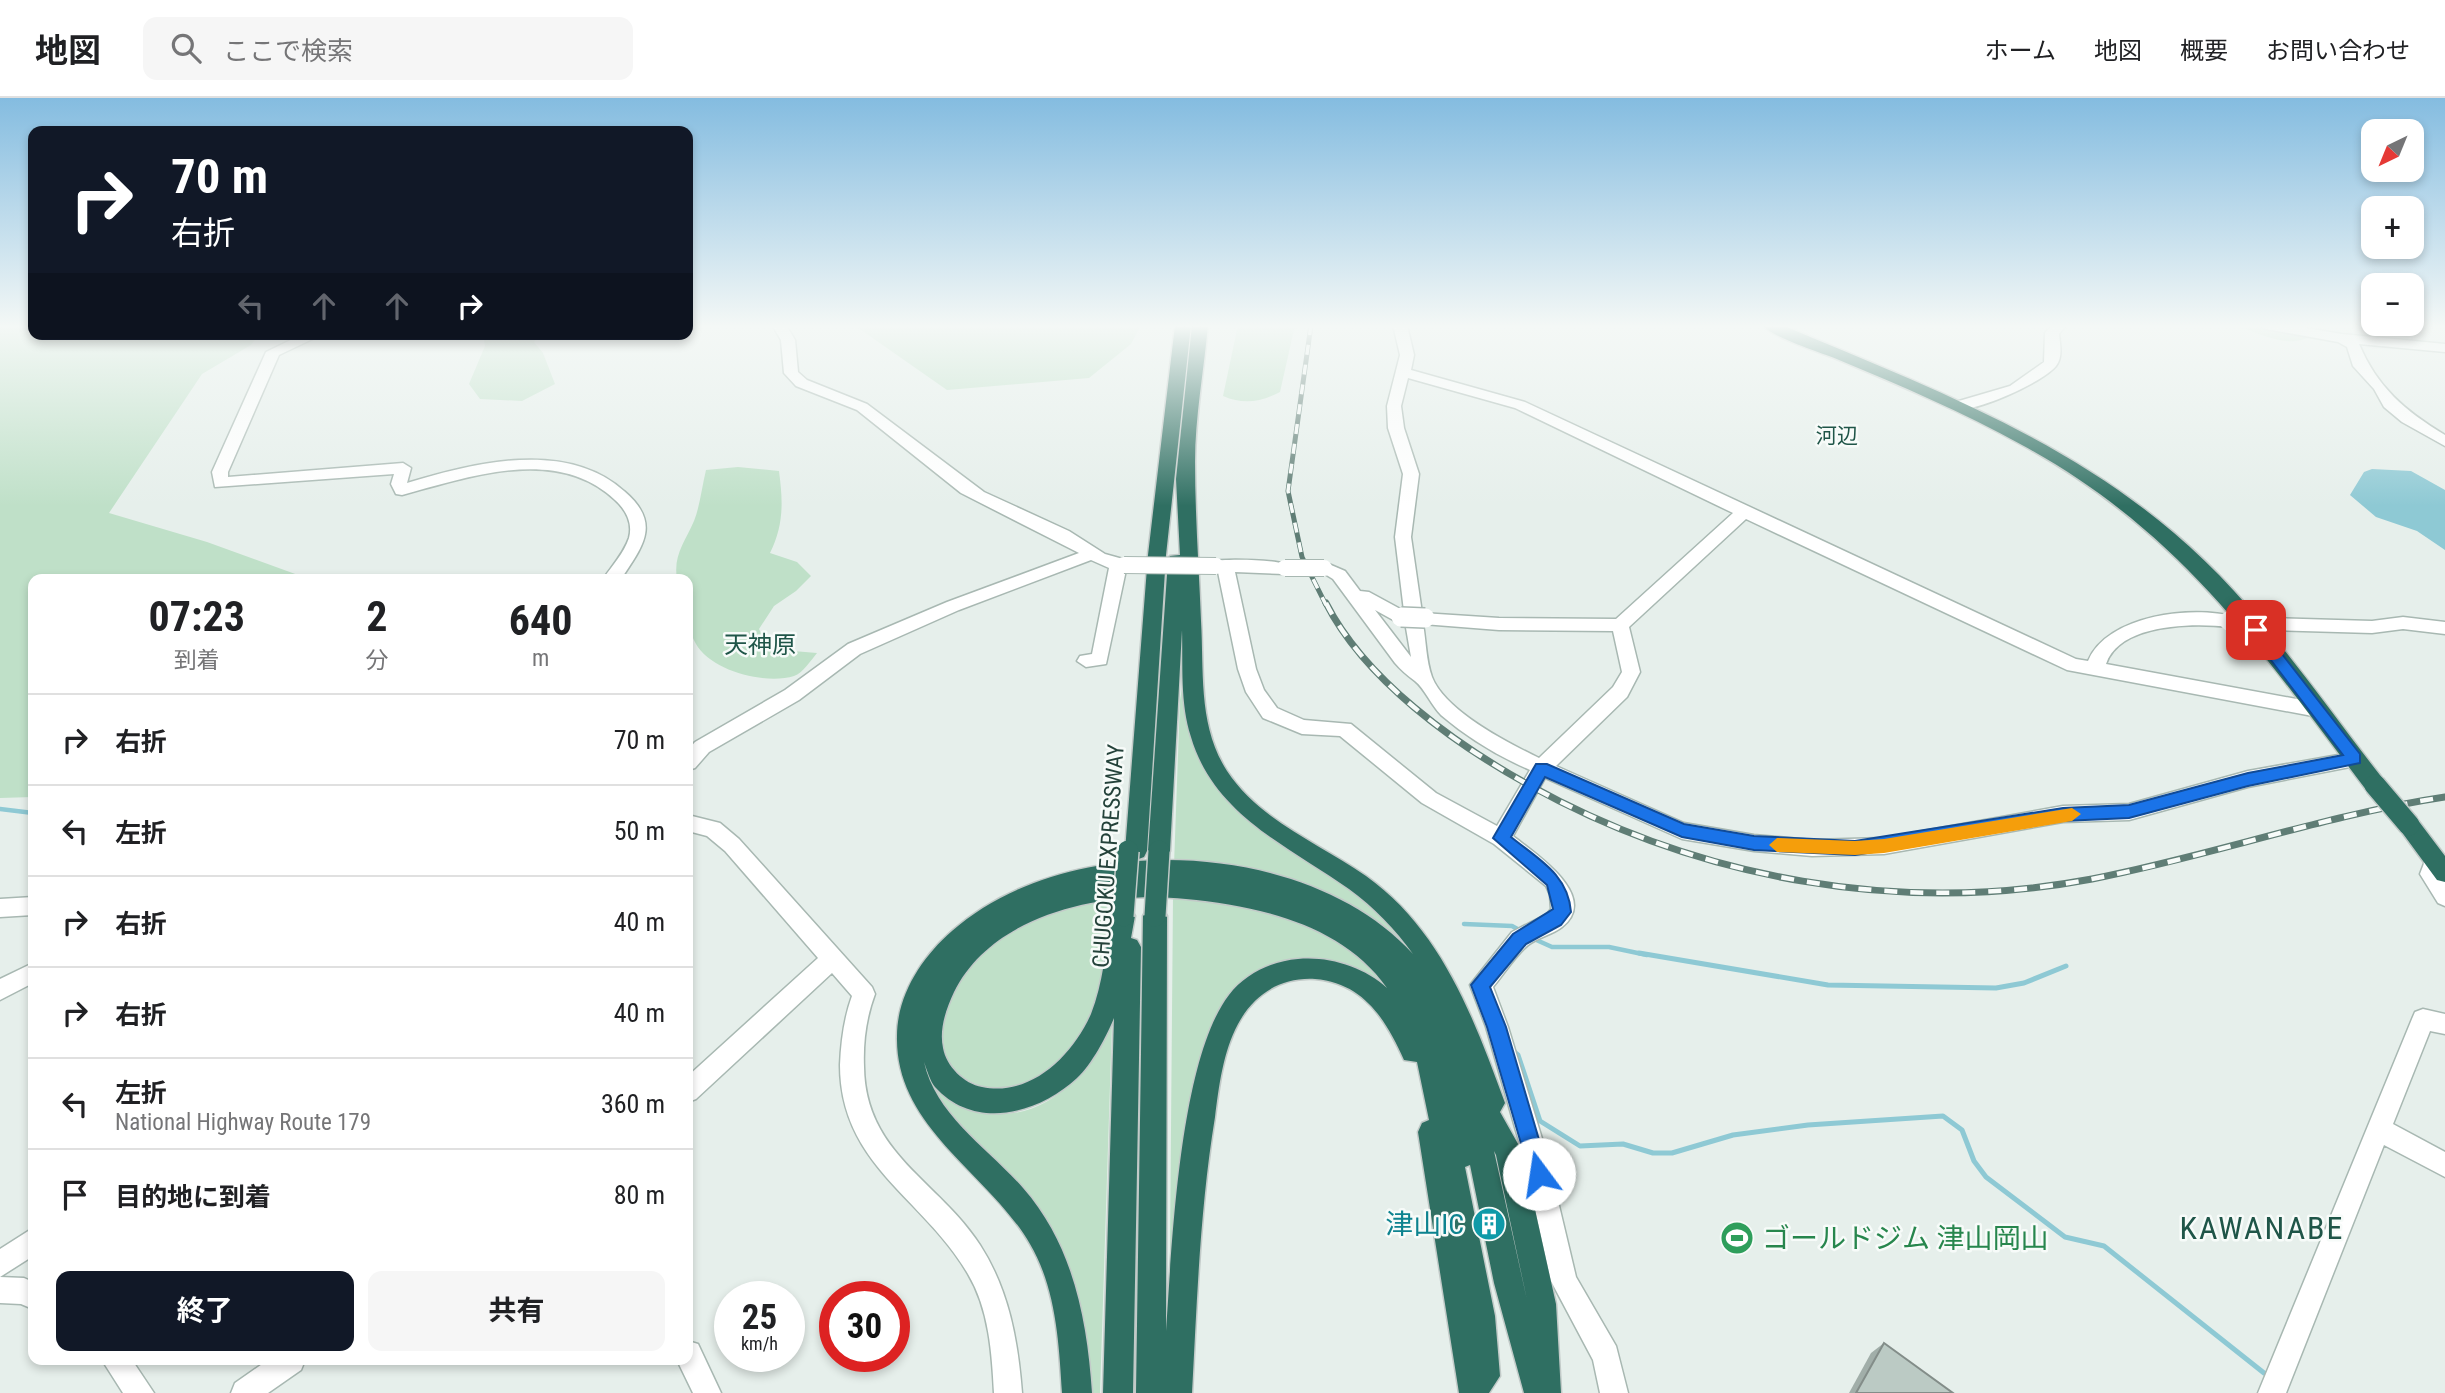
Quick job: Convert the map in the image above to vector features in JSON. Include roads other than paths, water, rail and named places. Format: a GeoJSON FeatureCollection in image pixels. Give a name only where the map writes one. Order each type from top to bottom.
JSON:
{"type":"FeatureCollection","features":[{"type":"Feature","properties":{"kind":"highway"},"geometry":{"type":"LineString","coordinates":[[1177,385],[1148,672],[1137,738],[1141,851],[1136,916],[1100,1022],[1088,1044],[1061,1077],[1027,1099],[1008,1104],[973,1100],[944,1079],[934,1064],[930,1030],[942,989],[953,970],[967,952],[1002,924],[1046,903],[1095,891],[1144,888],[1207,892],[1268,902],[1333,925],[1372,954],[1402,989],[1419,1027],[1458,1154],[1489,1310],[1486,1393]]}},
{"type":"Feature","properties":{"kind":"highway","name":"CHUGOKU EXPRESSWAY"},"geometry":{"type":"LineString","coordinates":[[1118,1393],[1123,1093],[1136,916],[1141,851],[1178,554],[1194,385]]}},
{"type":"Feature","properties":{"kind":"highway"},"geometry":{"type":"LineString","coordinates":[[1910,385],[2035,444],[2126,502],[2169,537],[2242,612],[2440,866]]}},
{"type":"Feature","properties":{"kind":"highway"},"geometry":{"type":"LineString","coordinates":[[1186,467],[1195,703],[1207,754],[1225,784],[1250,811],[1358,883],[1396,916],[1442,980],[1454,1033],[1472,1090],[1480,1152],[1511,1301],[1541,1393]]}},
{"type":"Feature","properties":{"kind":"highway"},"geometry":{"type":"LineString","coordinates":[[1077,1393],[1067,1309],[1058,1273],[1046,1245],[1029,1216],[937,1118],[926,1101],[911,1060],[909,1041],[915,1000],[938,960],[954,941],[972,924],[1017,897],[1041,886],[1094,874],[1187,873],[1267,884],[1334,906],[1385,940],[1401,956],[1454,1033],[1509,1151],[1542,1304],[1541,1393]]}},
{"type":"Feature","properties":{"kind":"highway","name":"CHUGOKU EXPRESSWAY"},"geometry":{"type":"LineString","coordinates":[[1136,916],[1151,1393]]}},
{"type":"Feature","properties":{"kind":"highway"},"geometry":{"type":"LineString","coordinates":[[1177,1393],[1189,1200],[1204,1107],[1220,1036],[1240,1000],[1268,977],[1285,970],[1321,969],[1357,981],[1390,1008],[1404,1028],[1422,1085],[1458,1154]]}},
{"type":"Feature","properties":{"kind":"highway"},"geometry":{"type":"LineString","coordinates":[[1419,1027],[1422,1085],[1476,1393]]}},
{"type":"Feature","properties":{"kind":"highway"},"geometry":{"type":"LineString","coordinates":[[1454,1033],[1458,1154]]}},
{"type":"Feature","properties":{"kind":"highway"},"geometry":{"type":"LineString","coordinates":[[1458,1154],[1472,1090]]}},
{"type":"Feature","properties":{"kind":"highway"},"geometry":{"type":"LineString","coordinates":[[1472,1090],[1509,1151]]}},
{"type":"Feature","properties":{"kind":"highway"},"geometry":{"type":"LineString","coordinates":[[1476,1393],[1489,1310]]}},
{"type":"Feature","properties":{"kind":"highway"},"geometry":{"type":"LineString","coordinates":[[1489,1310],[1541,1393]]}},
{"type":"Feature","properties":{"kind":"highway"},"geometry":{"type":"LineString","coordinates":[[1489,1310],[1528,1393]]}},
{"type":"Feature","properties":{"kind":"street"},"geometry":{"type":"LineString","coordinates":[[258,385],[220,472],[221,483],[403,468],[399,484],[402,490],[438,478],[525,465],[591,475],[614,487],[638,521],[637,538],[615,574]]}},
{"type":"Feature","properties":{"kind":"street"},"geometry":{"type":"LineString","coordinates":[[806,385],[848,399],[883,422],[933,466],[969,491],[1001,509],[1060,534],[1092,554],[1121,565],[1324,568],[1339,575],[1401,658],[1412,671],[1423,677]]}},
{"type":"Feature","properties":{"kind":"street"},"geometry":{"type":"LineString","coordinates":[[1399,385],[1394,406],[1396,428],[1411,474],[1403,537],[1404,558],[1423,677],[1434,696],[1474,731],[1541,768],[1682,831],[1754,843],[1855,848],[2063,814],[2129,812],[2248,779],[2355,759]]}},
{"type":"Feature","properties":{"kind":"street"},"geometry":{"type":"LineString","coordinates":[[1451,385],[1520,405],[2052,657],[2095,669],[2318,710]]}},
{"type":"Feature","properties":{"kind":"street"},"geometry":{"type":"LineString","coordinates":[[1957,406],[2020,385]]}},
{"type":"Feature","properties":{"kind":"street"},"geometry":{"type":"LineString","coordinates":[[2379,385],[2389,404],[2407,419],[2445,441]]}},
{"type":"Feature","properties":{"kind":"street"},"geometry":{"type":"LineString","coordinates":[[1356,596],[1368,598],[1383,610],[1401,617],[1499,624],[1620,625],[1744,512]]}},
{"type":"Feature","properties":{"kind":"street"},"geometry":{"type":"LineString","coordinates":[[693,757],[702,747],[792,695],[854,649],[880,641],[953,606],[1092,554]]}},
{"type":"Feature","properties":{"kind":"street"},"geometry":{"type":"LineString","coordinates":[[1086,661],[1100,659],[1121,565]]}},
{"type":"Feature","properties":{"kind":"street"},"geometry":{"type":"LineString","coordinates":[[1220,566],[1247,668],[1255,692],[1269,713],[1302,727],[1344,729],[1429,798],[1501,838],[1553,880],[1561,895],[1562,912],[1555,920],[1520,939],[1480,985],[1497,1027],[1535,1155],[1564,1281],[1606,1356],[1614,1393]]}},
{"type":"Feature","properties":{"kind":"street"},"geometry":{"type":"LineString","coordinates":[[2095,669],[2096,659],[2114,640],[2180,618],[2372,627],[2403,623],[2445,628]]}},
{"type":"Feature","properties":{"kind":"street"},"geometry":{"type":"LineString","coordinates":[[1501,838],[1541,768],[1620,692],[1631,672],[1620,625]]}},
{"type":"Feature","properties":{"kind":"street"},"geometry":{"type":"LineString","coordinates":[[693,824],[713,829],[732,845],[864,994],[855,1021],[852,1045],[852,1092],[857,1111],[866,1130],[893,1167],[969,1251],[994,1300],[1007,1359],[1008,1393]]}},
{"type":"Feature","properties":{"kind":"street"},"geometry":{"type":"LineString","coordinates":[[2440,866],[2430,874],[2445,897]]}},
{"type":"Feature","properties":{"kind":"street"},"geometry":{"type":"LineString","coordinates":[[0,908],[28,906]]}},
{"type":"Feature","properties":{"kind":"street"},"geometry":{"type":"LineString","coordinates":[[693,1086],[832,959]]}},
{"type":"Feature","properties":{"kind":"street"},"geometry":{"type":"LineString","coordinates":[[0,990],[28,975]]}},
{"type":"Feature","properties":{"kind":"street"},"geometry":{"type":"LineString","coordinates":[[2272,1393],[2381,1130],[2423,1019],[2445,1024]]}},
{"type":"Feature","properties":{"kind":"street"},"geometry":{"type":"LineString","coordinates":[[2381,1130],[2445,1165]]}},
{"type":"Feature","properties":{"kind":"street"},"geometry":{"type":"LineString","coordinates":[[0,1264],[28,1244]]}},
{"type":"Feature","properties":{"kind":"street"},"geometry":{"type":"LineString","coordinates":[[0,1290],[28,1294]]}},
{"type":"Feature","properties":{"kind":"street"},"geometry":{"type":"LineString","coordinates":[[693,1364],[707,1393]]}},
{"type":"Feature","properties":{"kind":"street"},"geometry":{"type":"LineString","coordinates":[[119,1365],[140,1393]]}},
{"type":"Feature","properties":{"kind":"street"},"geometry":{"type":"LineString","coordinates":[[245,1393],[284,1365]]}},
{"type":"Feature","properties":{"kind":"water"},"geometry":{"type":"Polygon","coordinates":[[[2372,469],[2411,471],[2445,490],[2445,550],[2417,531],[2376,517],[2350,495],[2364,472],[2372,469]]]}},
{"type":"Feature","properties":{"kind":"waterway"},"geometry":{"type":"LineString","coordinates":[[0,809],[28,812]]}},
{"type":"Feature","properties":{"kind":"waterway"},"geometry":{"type":"LineString","coordinates":[[1464,924],[1512,926],[1521,931]]}},
{"type":"Feature","properties":{"kind":"waterway"},"geometry":{"type":"LineString","coordinates":[[1532,938],[1552,947],[1609,947],[1647,955]]}},
{"type":"Feature","properties":{"kind":"waterway"},"geometry":{"type":"LineString","coordinates":[[1639,953],[1828,985],[1996,988],[2024,983],[2066,966]]}},
{"type":"Feature","properties":{"kind":"waterway"},"geometry":{"type":"LineString","coordinates":[[1513,1051],[1518,1055],[1540,1121],[1580,1146],[1623,1144],[1653,1153],[1672,1153],[1733,1135],[1808,1125],[1943,1116],[1962,1130],[1974,1161],[1986,1177],[2065,1237],[2104,1246],[2264,1373]]}},
{"type":"Feature","properties":{"kind":"railway"},"geometry":{"type":"LineString","coordinates":[[1303,385],[1288,491],[1302,557],[1326,605]]}},
{"type":"Feature","properties":{"kind":"railway"},"geometry":{"type":"LineString","coordinates":[[1326,603],[1343,631],[1388,684],[1443,730],[1501,769],[1594,818],[1662,845],[1732,866],[1803,881],[1875,890],[1947,893],[2020,889],[2136,870],[2356,814],[2445,797]]}},
{"type":"Feature","properties":{"kind":"place","name":"津山IC"},"geometry":{"type":"Point","coordinates":[1489,1224]}},
{"type":"Feature","properties":{"kind":"place","name":"ゴールドジム 津山岡山"},"geometry":{"type":"Point","coordinates":[1737,1238]}},
{"type":"Feature","properties":{"kind":"district","name":"河辺"},"geometry":{"type":"Point","coordinates":[1837,436]}},
{"type":"Feature","properties":{"kind":"district","name":"天神原"},"geometry":{"type":"Point","coordinates":[760,645]}},
{"type":"Feature","properties":{"kind":"district","name":"KAWANABE"},"geometry":{"type":"Point","coordinates":[2262,1228]}}]}
